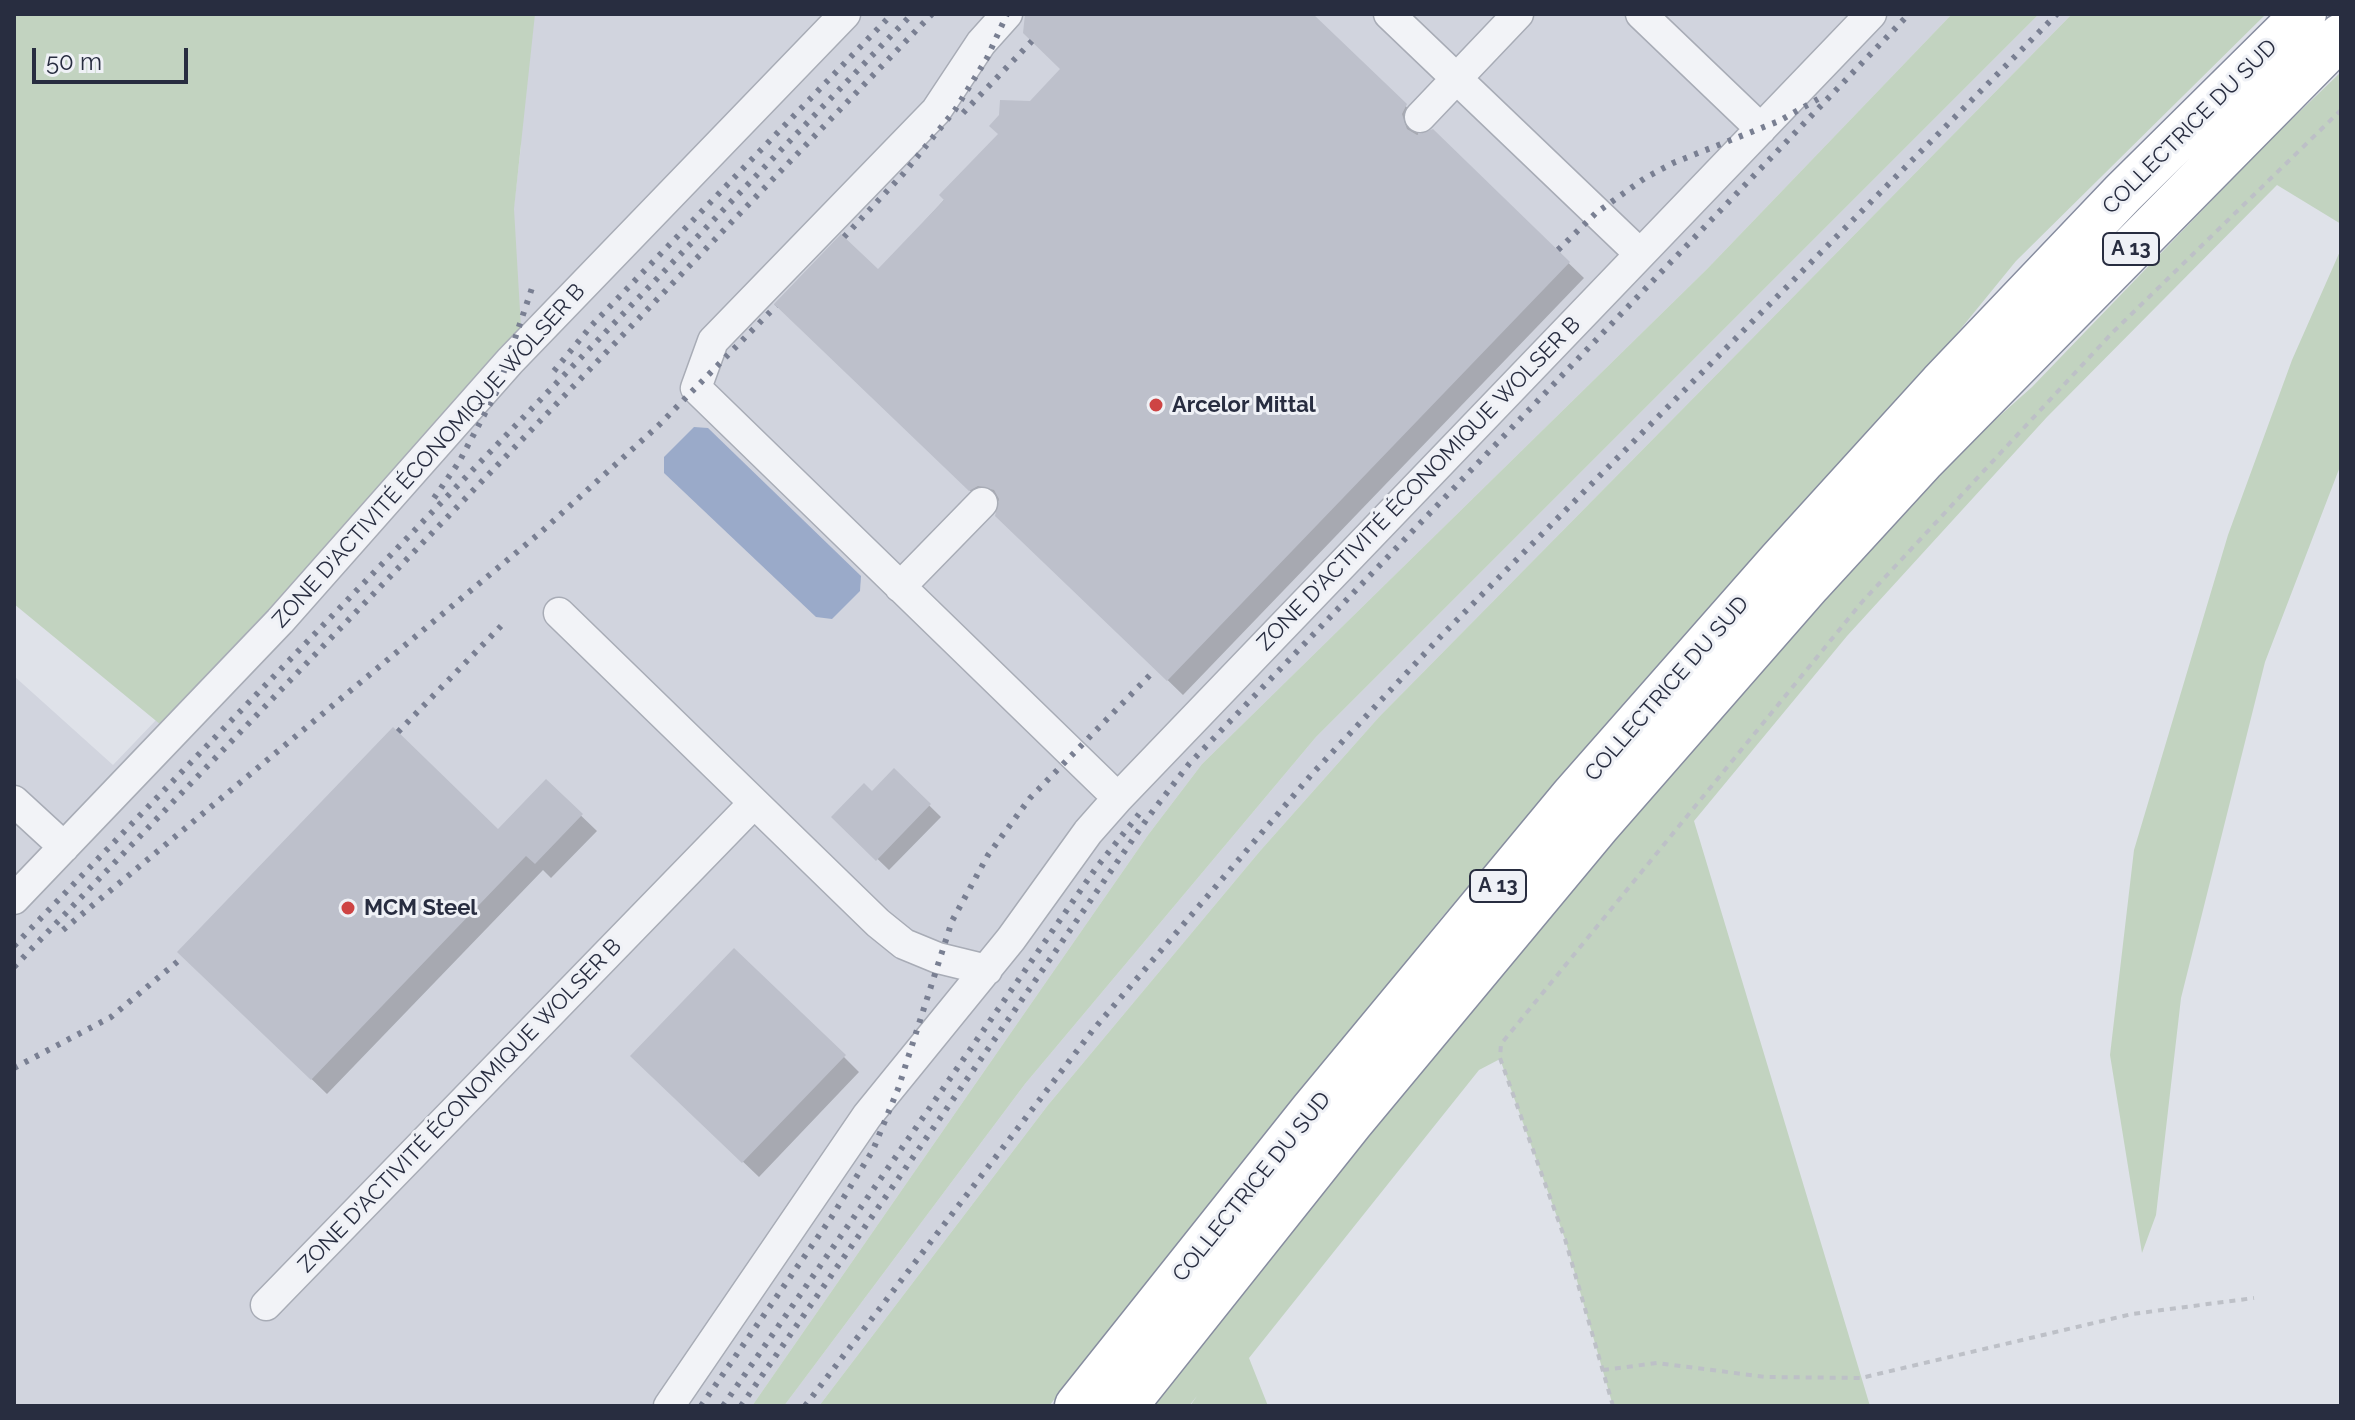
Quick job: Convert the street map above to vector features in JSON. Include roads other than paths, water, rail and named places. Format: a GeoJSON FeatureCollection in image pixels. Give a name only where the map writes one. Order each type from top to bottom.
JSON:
{"type":"FeatureCollection","features":[{"type":"Feature","properties":{"kind":"highway","name":"COLLECTRICE DU SUD"},"geometry":{"type":"LineString","coordinates":[[1077,1406],[1312,1111],[1553,820],[1780,561],[1941,384],[2102,215],[2304,14]]}},
{"type":"Feature","properties":{"kind":"highway","name":"COLLECTRICE DU SUD"},"geometry":{"type":"LineString","coordinates":[[1125,1406],[1351,1122],[1589,836],[1809,584],[1922,461],[2341,36]]}},
{"type":"Feature","properties":{"kind":"street","name":"ZONE D'ACTIVITÉ ÉCONOMIQUE WOLSER B"},"geometry":{"type":"LineString","coordinates":[[14,899],[280,621],[510,361],[845,14]]}},
{"type":"Feature","properties":{"kind":"street"},"geometry":{"type":"LineString","coordinates":[[1007,14],[981,43],[936,111],[713,341],[696,388],[1118,798]]}},
{"type":"Feature","properties":{"kind":"street"},"geometry":{"type":"LineString","coordinates":[[1389,14],[1640,254]]}},
{"type":"Feature","properties":{"kind":"street"},"geometry":{"type":"LineString","coordinates":[[1420,117],[1518,14]]}},
{"type":"Feature","properties":{"kind":"street"},"geometry":{"type":"LineString","coordinates":[[1641,14],[1761,129]]}},
{"type":"Feature","properties":{"kind":"street","name":"ZONE D'ACTIVITÉ ÉCONOMIQUE WOLSER B"},"geometry":{"type":"LineString","coordinates":[[669,1406],[867,1116],[987,970],[1118,798],[1871,14]]}},
{"type":"Feature","properties":{"kind":"street"},"geometry":{"type":"LineString","coordinates":[[900,587],[982,503]]}},
{"type":"Feature","properties":{"kind":"street"},"geometry":{"type":"LineString","coordinates":[[559,613],[904,944],[938,958],[987,970]]}},
{"type":"Feature","properties":{"kind":"street"},"geometry":{"type":"LineString","coordinates":[[14,801],[64,847]]}},
{"type":"Feature","properties":{"kind":"street","name":"ZONE D'ACTIVITÉ ÉCONOMIQUE WOLSER B"},"geometry":{"type":"LineString","coordinates":[[266,1305],[754,803]]}},
{"type":"Feature","properties":{"kind":"water"},"geometry":{"type":"Polygon","coordinates":[[[694,427],[708,428],[861,576],[860,591],[832,619],[816,617],[664,473],[664,457],[694,427]]]}},
{"type":"Feature","properties":{"kind":"railway"},"geometry":{"type":"LineString","coordinates":[[554,371],[592,325],[892,14]]}},
{"type":"Feature","properties":{"kind":"railway"},"geometry":{"type":"LineString","coordinates":[[14,946],[912,14]]}},
{"type":"Feature","properties":{"kind":"railway"},"geometry":{"type":"LineString","coordinates":[[14,967],[932,14]]}},
{"type":"Feature","properties":{"kind":"railway"},"geometry":{"type":"LineString","coordinates":[[844,237],[904,173],[955,110],[987,58],[1007,14]]}},
{"type":"Feature","properties":{"kind":"railway"},"geometry":{"type":"LineString","coordinates":[[741,1406],[1149,816],[1189,764],[1909,14]]}},
{"type":"Feature","properties":{"kind":"railway"},"geometry":{"type":"LineString","coordinates":[[805,1406],[1093,1030],[1312,774],[1443,634],[2057,14]]}},
{"type":"Feature","properties":{"kind":"railway"},"geometry":{"type":"LineString","coordinates":[[963,113],[1032,41]]}},
{"type":"Feature","properties":{"kind":"railway"},"geometry":{"type":"LineString","coordinates":[[1558,250],[1596,213],[1645,178],[1673,163],[1779,121],[1818,99]]}},
{"type":"Feature","properties":{"kind":"railway"},"geometry":{"type":"LineString","coordinates":[[434,498],[459,462],[498,389],[533,285]]}},
{"type":"Feature","properties":{"kind":"railway"},"geometry":{"type":"LineString","coordinates":[[63,930],[541,532],[659,425],[776,306]]}},
{"type":"Feature","properties":{"kind":"railway"},"geometry":{"type":"LineString","coordinates":[[398,732],[501,626]]}},
{"type":"Feature","properties":{"kind":"railway"},"geometry":{"type":"LineString","coordinates":[[701,1406],[831,1218],[873,1150],[898,1089],[952,921],[988,855],[1030,798],[1151,674]]}},
{"type":"Feature","properties":{"kind":"railway"},"geometry":{"type":"LineString","coordinates":[[723,1406],[1096,868],[1139,814]]}},
{"type":"Feature","properties":{"kind":"railway"},"geometry":{"type":"LineString","coordinates":[[14,1068],[111,1017],[183,957]]}},
{"type":"Feature","properties":{"kind":"place","name":"Arcelor Mittal"},"geometry":{"type":"Point","coordinates":[1156,405]}},
{"type":"Feature","properties":{"kind":"place","name":"MCM Steel"},"geometry":{"type":"Point","coordinates":[348,908]}}]}
